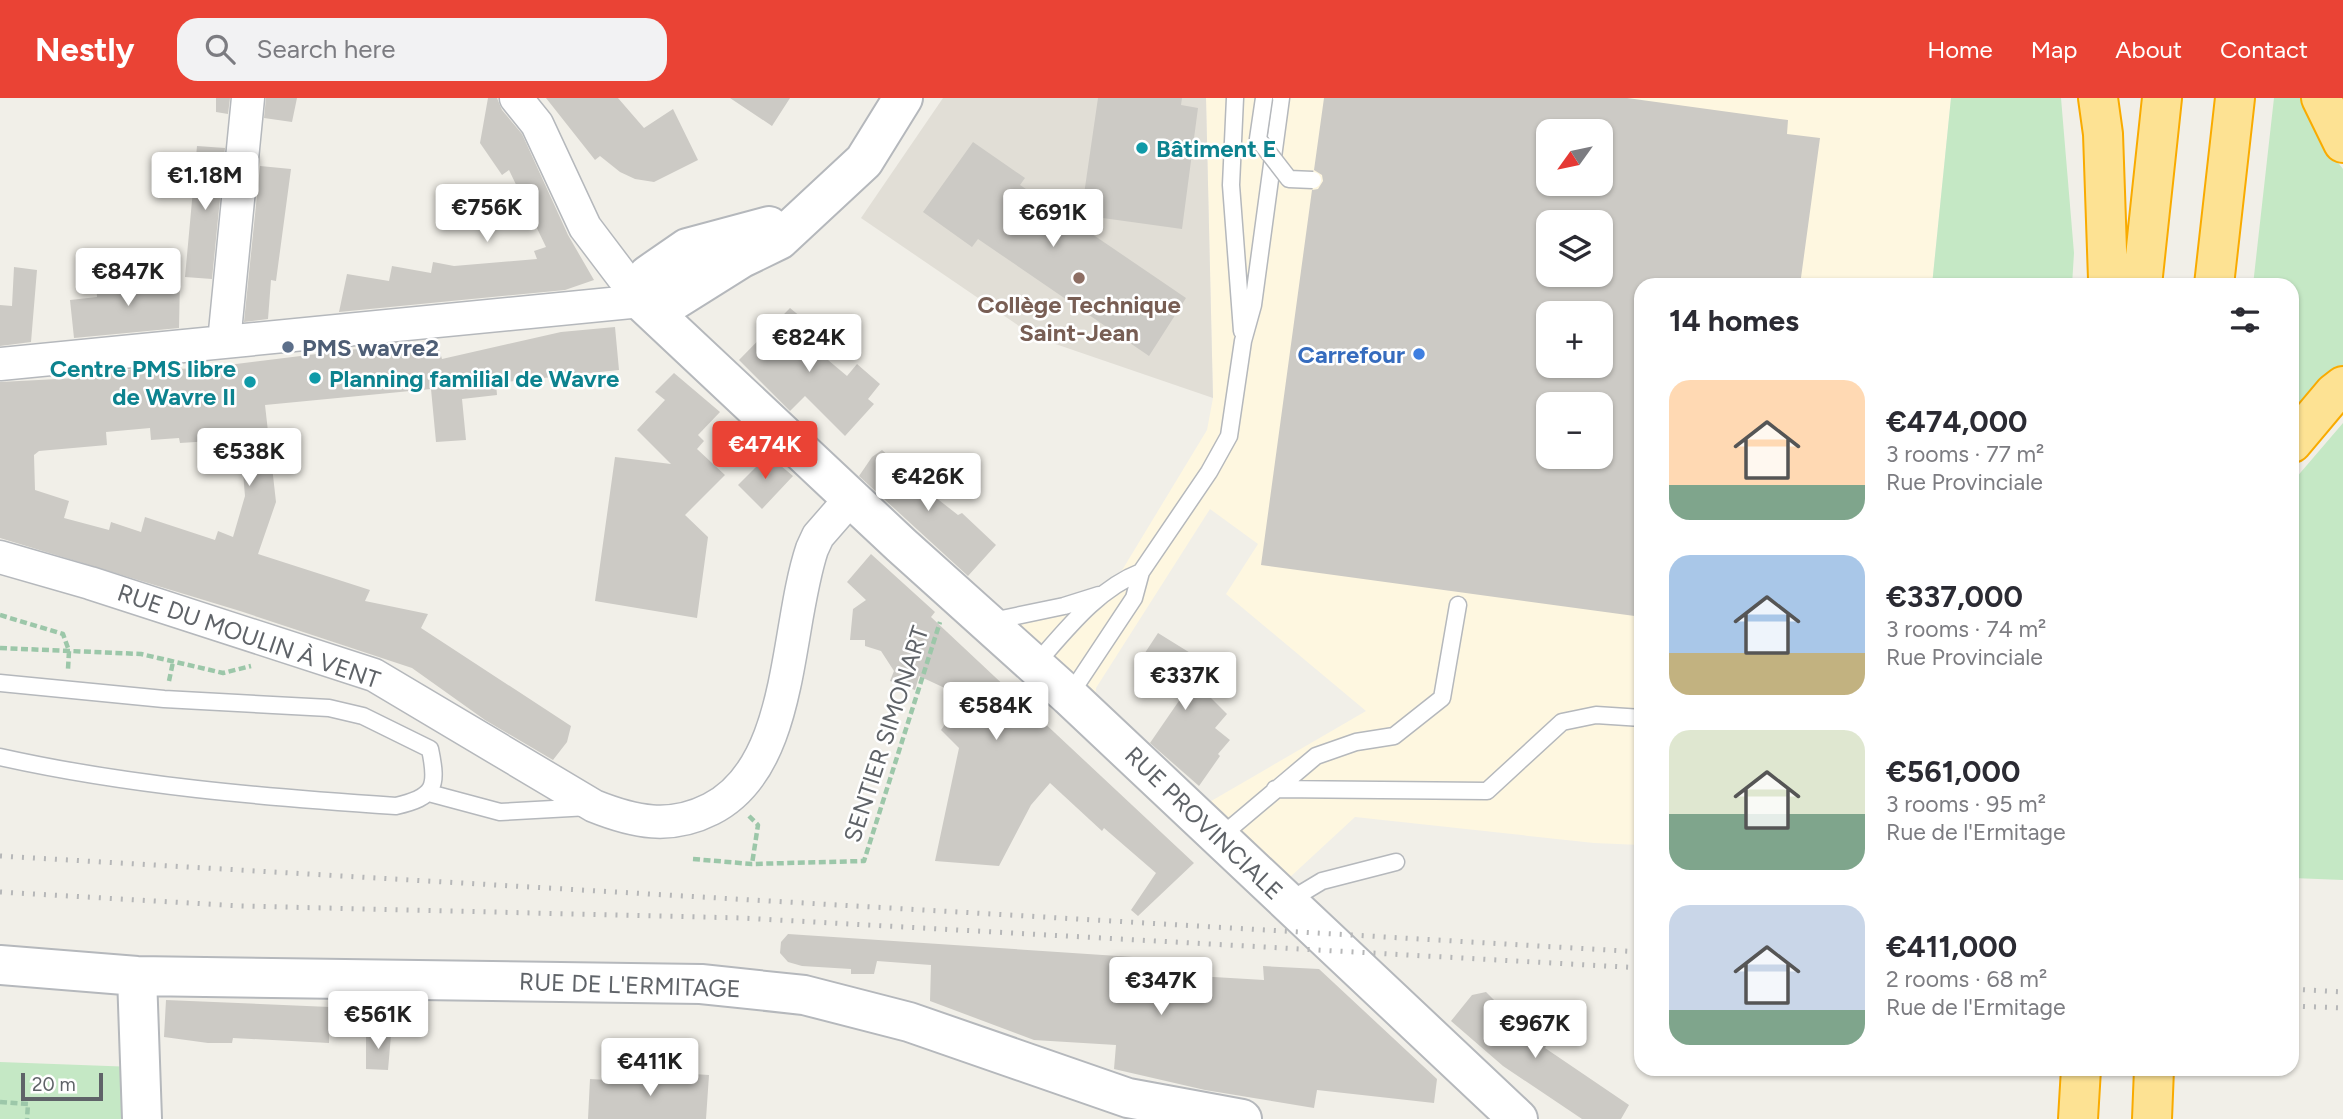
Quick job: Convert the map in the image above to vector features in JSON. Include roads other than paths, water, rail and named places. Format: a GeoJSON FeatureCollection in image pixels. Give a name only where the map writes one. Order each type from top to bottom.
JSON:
{"type":"FeatureCollection","features":[{"type":"Feature","properties":{"kind":"highway"},"geometry":{"type":"LineString","coordinates":[[2098,98],[2103,134],[2108,278]]}},
{"type":"Feature","properties":{"kind":"highway"},"geometry":{"type":"LineString","coordinates":[[2143,278],[2162,98]]}},
{"type":"Feature","properties":{"kind":"highway"},"geometry":{"type":"LineString","coordinates":[[2215,278],[2235,98]]}},
{"type":"Feature","properties":{"kind":"highway"},"geometry":{"type":"LineString","coordinates":[[2321,98],[2343,143]]}},
{"type":"Feature","properties":{"kind":"highway"},"geometry":{"type":"LineString","coordinates":[[2299,435],[2343,386]]}},
{"type":"Feature","properties":{"kind":"highway"},"geometry":{"type":"LineString","coordinates":[[2078,1119],[2081,1076]]}},
{"type":"Feature","properties":{"kind":"highway"},"geometry":{"type":"LineString","coordinates":[[2152,1119],[2154,1076]]}},
{"type":"Feature","properties":{"kind":"street"},"geometry":{"type":"LineString","coordinates":[[224,342],[248,98]]}},
{"type":"Feature","properties":{"kind":"street"},"geometry":{"type":"LineString","coordinates":[[516,98],[537,124],[585,227],[641,301]]}},
{"type":"Feature","properties":{"kind":"street"},"geometry":{"type":"LineString","coordinates":[[0,364],[641,301],[675,300],[742,258],[779,240],[864,161],[903,98]]}},
{"type":"Feature","properties":{"kind":"street","name":"RUE PROVINCIALE"},"geometry":{"type":"LineString","coordinates":[[641,301],[1069,696],[1518,1119]]}},
{"type":"Feature","properties":{"kind":"street"},"geometry":{"type":"LineString","coordinates":[[594,806],[629,820],[656,823],[701,815],[732,796],[755,771],[773,733],[812,549],[818,536],[852,498]]}},
{"type":"Feature","properties":{"kind":"street","name":"RUE DU MOULIN À VENT"},"geometry":{"type":"LineString","coordinates":[[0,557],[90,583],[374,675],[594,806]]}},
{"type":"Feature","properties":{"kind":"street","name":"RUE DE L'ERMITAGE"},"geometry":{"type":"LineString","coordinates":[[0,965],[137,976],[701,984],[804,995],[909,1022],[1128,1098],[1242,1119]]}},
{"type":"Feature","properties":{"kind":"street"},"geometry":{"type":"LineString","coordinates":[[137,976],[142,1119]]}},
{"type":"Feature","properties":{"kind":"lane"},"geometry":{"type":"LineString","coordinates":[[1235,98],[1231,186],[1243,341]]}},
{"type":"Feature","properties":{"kind":"lane"},"geometry":{"type":"LineString","coordinates":[[1264,98],[1258,139],[1289,179],[1313,180]]}},
{"type":"Feature","properties":{"kind":"lane"},"geometry":{"type":"LineString","coordinates":[[1069,696],[1134,598],[1141,572],[1209,471],[1229,436],[1243,341],[1253,305],[1280,98]]}},
{"type":"Feature","properties":{"kind":"lane"},"geometry":{"type":"LineString","coordinates":[[1035,665],[1105,593],[1119,581],[1141,572]]}},
{"type":"Feature","properties":{"kind":"lane"},"geometry":{"type":"LineString","coordinates":[[988,621],[1063,606],[1105,593]]}},
{"type":"Feature","properties":{"kind":"lane"},"geometry":{"type":"LineString","coordinates":[[1220,837],[1316,756],[1356,742],[1394,736],[1442,698],[1458,604]]}},
{"type":"Feature","properties":{"kind":"lane"},"geometry":{"type":"LineString","coordinates":[[0,682],[164,699],[329,708],[363,716],[430,749],[436,777],[429,793],[417,801],[396,806],[260,797],[64,772],[0,757]]}},
{"type":"Feature","properties":{"kind":"lane"},"geometry":{"type":"LineString","coordinates":[[1275,789],[1487,791],[1562,722],[1596,715],[1634,717]]}},
{"type":"Feature","properties":{"kind":"lane"},"geometry":{"type":"LineString","coordinates":[[429,793],[500,812],[594,806]]}},
{"type":"Feature","properties":{"kind":"lane"},"geometry":{"type":"LineString","coordinates":[[1287,902],[1322,881],[1396,862]]}},
{"type":"Feature","properties":{"kind":"railway"},"geometry":{"type":"LineString","coordinates":[[0,856],[1634,952]]}},
{"type":"Feature","properties":{"kind":"railway"},"geometry":{"type":"LineString","coordinates":[[0,892],[241,906],[742,918],[1634,968]]}},
{"type":"Feature","properties":{"kind":"railway"},"geometry":{"type":"LineString","coordinates":[[2299,989],[2343,992]]}},
{"type":"Feature","properties":{"kind":"railway"},"geometry":{"type":"LineString","coordinates":[[2299,1006],[2343,1008]]}},
{"type":"Feature","properties":{"kind":"place","name":"Bâtiment E"},"geometry":{"type":"Point","coordinates":[1142,148]}},
{"type":"Feature","properties":{"kind":"place","name":"Collège Technique Saint-Jean"},"geometry":{"type":"Point","coordinates":[1079,278]}},
{"type":"Feature","properties":{"kind":"place","name":"PMS wavre2"},"geometry":{"type":"Point","coordinates":[288,347]}},
{"type":"Feature","properties":{"kind":"place","name":"Carrefour"},"geometry":{"type":"Point","coordinates":[1419,354]}},
{"type":"Feature","properties":{"kind":"place","name":"Planning familial de Wavre"},"geometry":{"type":"Point","coordinates":[315,378]}},
{"type":"Feature","properties":{"kind":"place","name":"Centre PMS libre de Wavre II"},"geometry":{"type":"Point","coordinates":[250,382]}}]}
